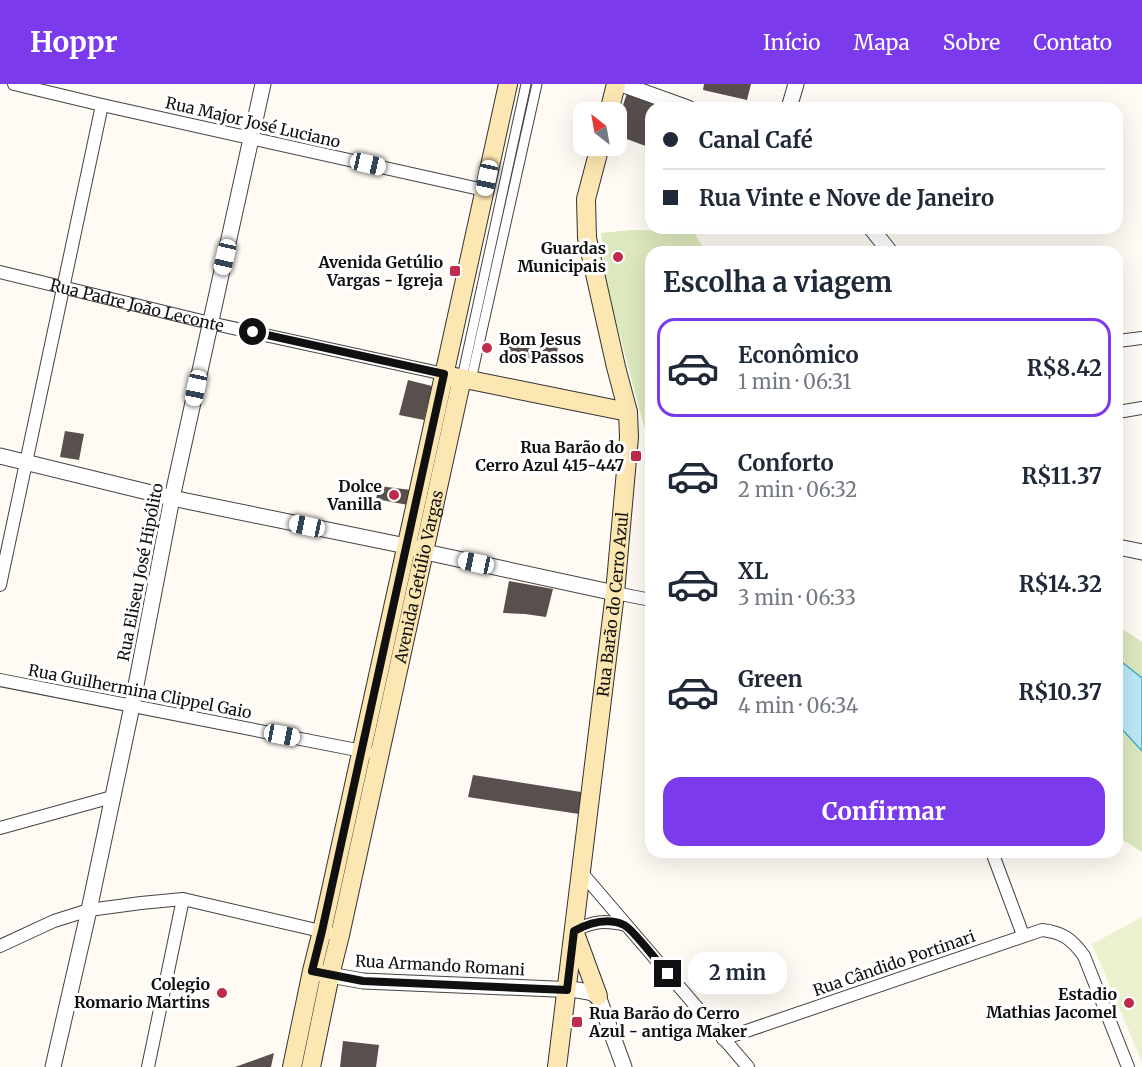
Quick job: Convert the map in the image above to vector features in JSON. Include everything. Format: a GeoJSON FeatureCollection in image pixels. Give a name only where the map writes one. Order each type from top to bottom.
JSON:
{"type":"FeatureCollection","features":[{"type":"Feature","properties":{"kind":"main road","name":"Avenida Getúlio Vargas"},"geometry":{"type":"LineString","coordinates":[[370,752],[424,551],[459,378],[484,190],[508,84]]}},
{"type":"Feature","properties":{"kind":"main road"},"geometry":{"type":"LineString","coordinates":[[612,102],[616,84]]}},
{"type":"Feature","properties":{"kind":"main road","name":"Rua Barão do Cerro Azul"},"geometry":{"type":"LineString","coordinates":[[557,1067],[615,593],[629,437],[628,412],[587,238],[586,199],[597,156]]}},
{"type":"Feature","properties":{"kind":"main road","name":"Avenida Getúlio Vargas"},"geometry":{"type":"LineString","coordinates":[[292,1067],[331,933],[370,752],[406,546],[459,378]]}},
{"type":"Feature","properties":{"kind":"main road","name":"Rua Padre João Leconte"},"geometry":{"type":"LineString","coordinates":[[459,378],[628,412]]}},
{"type":"Feature","properties":{"kind":"main road"},"geometry":{"type":"LineString","coordinates":[[574,931],[598,996]]}},
{"type":"Feature","properties":{"kind":"main road","name":"Avenida Getúlio Vargas"},"geometry":{"type":"LineString","coordinates":[[311,1067],[321,973]]}},
{"type":"Feature","properties":{"kind":"street","name":"Rua Major José Luciano"},"geometry":{"type":"LineString","coordinates":[[14,84],[484,190]]}},
{"type":"Feature","properties":{"kind":"street","name":"Rua Eliseu José Hipólito"},"geometry":{"type":"LineString","coordinates":[[53,1067],[89,910],[132,706],[172,498],[262,84]]}},
{"type":"Feature","properties":{"kind":"street","name":"Avenida Getúlio Vargas"},"geometry":{"type":"LineString","coordinates":[[459,378],[526,84]]}},
{"type":"Feature","properties":{"kind":"street","name":"Avenida Getúlio Vargas"},"geometry":{"type":"LineString","coordinates":[[459,378],[537,84]]}},
{"type":"Feature","properties":{"kind":"street"},"geometry":{"type":"LineString","coordinates":[[621,84],[671,102]]}},
{"type":"Feature","properties":{"kind":"street"},"geometry":{"type":"LineString","coordinates":[[791,102],[796,84]]}},
{"type":"Feature","properties":{"kind":"street"},"geometry":{"type":"LineString","coordinates":[[0,585],[102,105]]}},
{"type":"Feature","properties":{"kind":"street"},"geometry":{"type":"LineString","coordinates":[[876,234],[885,246]]}},
{"type":"Feature","properties":{"kind":"street","name":"Rua Padre João Leconte"},"geometry":{"type":"LineString","coordinates":[[0,272],[210,323],[459,378]]}},
{"type":"Feature","properties":{"kind":"street"},"geometry":{"type":"LineString","coordinates":[[1123,340],[1142,338]]}},
{"type":"Feature","properties":{"kind":"street"},"geometry":{"type":"LineString","coordinates":[[1123,411],[1142,408]]}},
{"type":"Feature","properties":{"kind":"street"},"geometry":{"type":"LineString","coordinates":[[0,456],[172,498],[406,546],[645,599]]}},
{"type":"Feature","properties":{"kind":"street"},"geometry":{"type":"LineString","coordinates":[[1123,548],[1142,552]]}},
{"type":"Feature","properties":{"kind":"street","name":"Rua Guilhermina Clippel Gaio"},"geometry":{"type":"LineString","coordinates":[[0,680],[370,752]]}},
{"type":"Feature","properties":{"kind":"street"},"geometry":{"type":"LineString","coordinates":[[0,828],[112,797]]}},
{"type":"Feature","properties":{"kind":"street"},"geometry":{"type":"LineString","coordinates":[[994,858],[1023,935]]}},
{"type":"Feature","properties":{"kind":"street"},"geometry":{"type":"LineString","coordinates":[[581,872],[748,1067]]}},
{"type":"Feature","properties":{"kind":"street"},"geometry":{"type":"LineString","coordinates":[[148,1067],[183,899]]}},
{"type":"Feature","properties":{"kind":"street"},"geometry":{"type":"LineString","coordinates":[[0,946],[54,921],[89,910],[183,899],[331,933]]}},
{"type":"Feature","properties":{"kind":"street"},"geometry":{"type":"LineString","coordinates":[[574,931],[600,922],[626,925]]}},
{"type":"Feature","properties":{"kind":"street","name":"Rua Cândido Portinari"},"geometry":{"type":"LineString","coordinates":[[723,1039],[1042,930],[1060,933],[1084,956],[1128,1067]]}},
{"type":"Feature","properties":{"kind":"street","name":"Rua Armando Romani"},"geometry":{"type":"LineString","coordinates":[[321,973],[363,981],[567,990],[589,992],[598,996]]}},
{"type":"Feature","properties":{"kind":"street"},"geometry":{"type":"LineString","coordinates":[[598,996],[624,1067]]}},
{"type":"Feature","properties":{"kind":"green space"},"geometry":{"type":"Polygon","coordinates":[[[631,230],[645,230],[645,234],[695,234],[702,246],[645,246],[645,427],[606,282],[601,233],[631,230]]]}},
{"type":"Feature","properties":{"kind":"green space"},"geometry":{"type":"Polygon","coordinates":[[[1123,629],[1142,642],[1142,852],[1123,840],[1123,629]]]}},
{"type":"Feature","properties":{"kind":"green space","name":"Estadio Mathias Jacomel"},"geometry":{"type":"Polygon","coordinates":[[[1142,917],[1142,1062],[1092,944],[1142,917]]]}},
{"type":"Feature","properties":{"kind":"water"},"geometry":{"type":"Polygon","coordinates":[[[1123,663],[1142,678],[1142,751],[1123,730],[1123,663]]]}},
{"type":"Feature","properties":{"kind":"building"},"geometry":{"type":"Polygon","coordinates":[[[704,84],[751,84],[747,100],[703,90],[704,84]]]}},
{"type":"Feature","properties":{"kind":"building"},"geometry":{"type":"Polygon","coordinates":[[[627,93],[648,102],[645,102],[645,146],[627,139],[627,102],[624,102],[627,93]]]}},
{"type":"Feature","properties":{"kind":"building","name":"Guardas Municipais"},"geometry":{"type":"Polygon","coordinates":[[[614,251],[623,254],[623,262],[612,259],[614,251]]]}},
{"type":"Feature","properties":{"kind":"building"},"geometry":{"type":"Polygon","coordinates":[[[506,338],[558,347],[555,363],[503,354],[506,338]]]}},
{"type":"Feature","properties":{"kind":"building"},"geometry":{"type":"Polygon","coordinates":[[[408,380],[432,386],[424,420],[399,415],[408,380]]]}},
{"type":"Feature","properties":{"kind":"building"},"geometry":{"type":"Polygon","coordinates":[[[65,431],[84,434],[79,460],[60,457],[65,431]]]}},
{"type":"Feature","properties":{"kind":"building","name":"Dolce Vanilla"},"geometry":{"type":"Polygon","coordinates":[[[379,486],[411,490],[408,505],[376,499],[379,486]]]}},
{"type":"Feature","properties":{"kind":"building"},"geometry":{"type":"Polygon","coordinates":[[[509,581],[553,589],[546,617],[503,613],[509,581]]]}},
{"type":"Feature","properties":{"kind":"building"},"geometry":{"type":"Polygon","coordinates":[[[473,775],[581,792],[579,814],[468,797],[473,775]]]}},
{"type":"Feature","properties":{"kind":"building"},"geometry":{"type":"Polygon","coordinates":[[[343,1041],[379,1045],[376,1067],[340,1067],[343,1041]]]}},
{"type":"Feature","properties":{"kind":"building"},"geometry":{"type":"Polygon","coordinates":[[[274,1053],[271,1067],[235,1067],[274,1053]]]}},
{"type":"Feature","properties":{"kind":"place","name":"Guardas Municipais"},"geometry":{"type":"Point","coordinates":[618,257]}},
{"type":"Feature","properties":{"kind":"place","name":"Avenida Getúlio Vargas - Igreja"},"geometry":{"type":"Point","coordinates":[455,271]}},
{"type":"Feature","properties":{"kind":"place","name":"Bom Jesus dos Passos"},"geometry":{"type":"Point","coordinates":[487,348]}},
{"type":"Feature","properties":{"kind":"place","name":"Rua Barão do Cerro Azul 415-447"},"geometry":{"type":"Point","coordinates":[636,456]}},
{"type":"Feature","properties":{"kind":"place","name":"Dolce Vanilla"},"geometry":{"type":"Point","coordinates":[394,495]}},
{"type":"Feature","properties":{"kind":"place","name":"Colegio Romario Martins"},"geometry":{"type":"Point","coordinates":[222,993]}},
{"type":"Feature","properties":{"kind":"place","name":"Estadio Mathias Jacomel"},"geometry":{"type":"Point","coordinates":[1129,1003]}},
{"type":"Feature","properties":{"kind":"place","name":"Rua Barão do Cerro Azul - antiga Maker"},"geometry":{"type":"Point","coordinates":[577,1022]}},
{"type":"Feature","properties":{"kind":"route"},"geometry":{"type":"LineString","coordinates":[[253,332],[444,374],[312,971],[363,981],[567,990],[574,931],[586,925],[613,922],[626,925],[668,974]]}}]}
